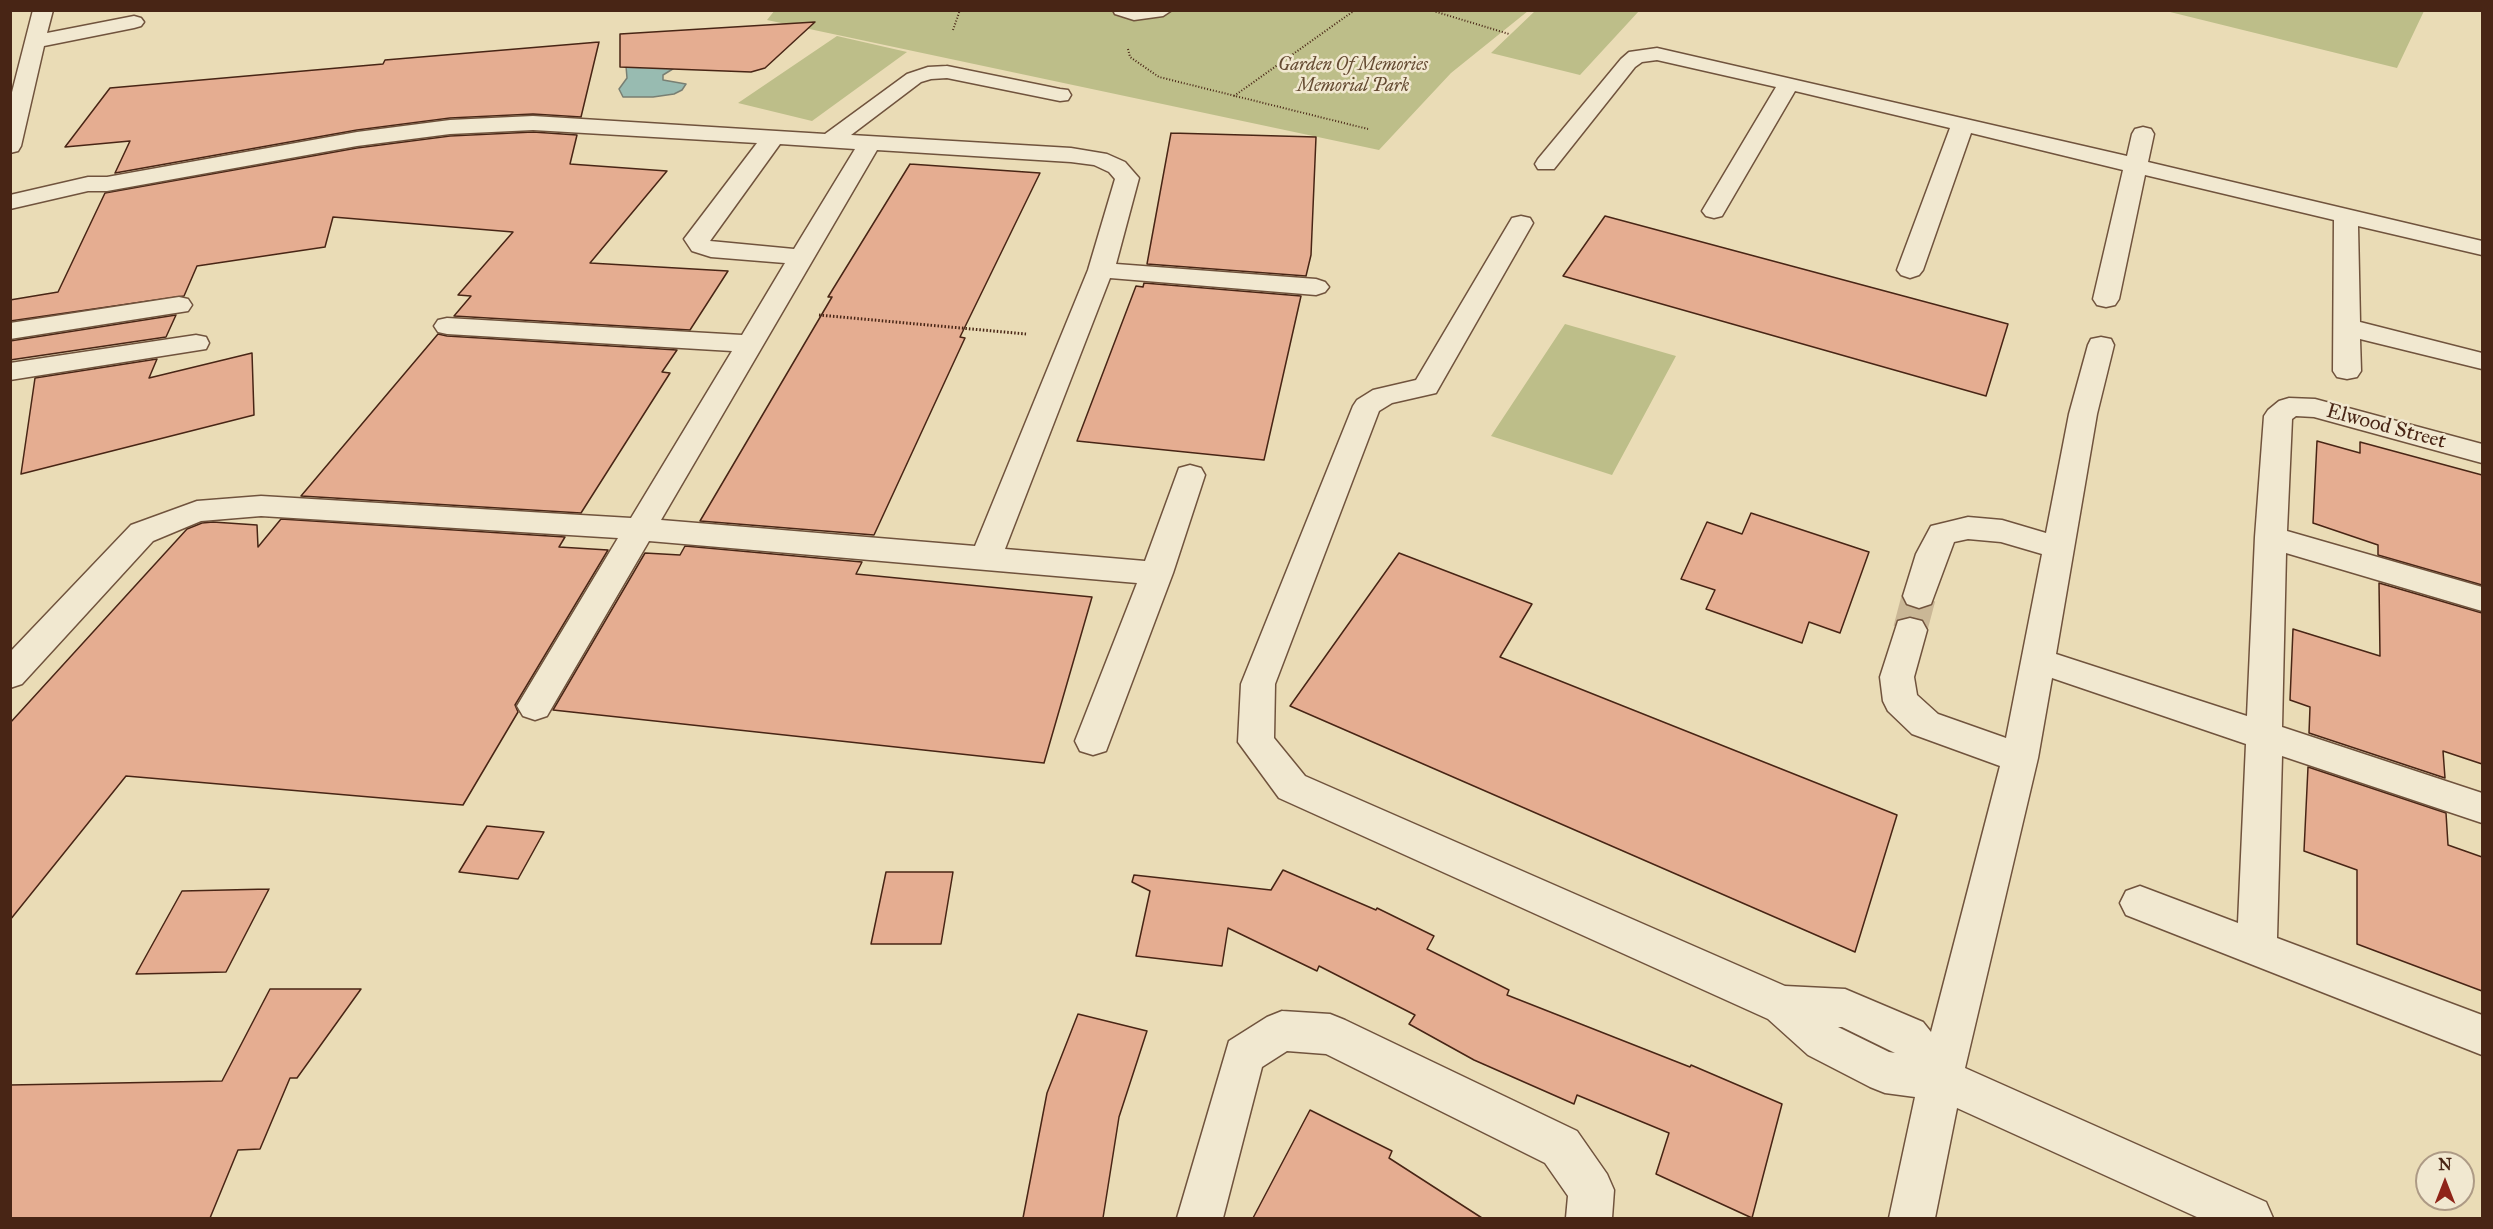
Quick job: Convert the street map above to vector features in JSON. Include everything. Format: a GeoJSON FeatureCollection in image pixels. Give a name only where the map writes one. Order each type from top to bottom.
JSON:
{"type":"FeatureCollection","features":[{"type":"Feature","properties":{"kind":"street"},"geometry":{"type":"LineString","coordinates":[[10,146],[43,10]]}},
{"type":"Feature","properties":{"kind":"street"},"geometry":{"type":"LineString","coordinates":[[1128,12],[1163,10]]}},
{"type":"Feature","properties":{"kind":"street"},"geometry":{"type":"LineString","coordinates":[[35,42],[134,22]]}},
{"type":"Feature","properties":{"kind":"street"},"geometry":{"type":"LineString","coordinates":[[1545,164],[1628,63],[1636,56],[1657,54],[1789,83],[2482,248]]}},
{"type":"Feature","properties":{"kind":"street"},"geometry":{"type":"LineString","coordinates":[[828,142],[914,78],[928,73],[947,72],[1060,95]]}},
{"type":"Feature","properties":{"kind":"street"},"geometry":{"type":"LineString","coordinates":[[1714,211],[1789,83]]}},
{"type":"Feature","properties":{"kind":"street"},"geometry":{"type":"LineString","coordinates":[[10,202],[88,184],[107,184],[357,139],[450,127],[533,123],[1071,155],[1099,159],[1117,167],[1127,178],[1101,270],[986,557]]}},
{"type":"Feature","properties":{"kind":"street"},"geometry":{"type":"LineString","coordinates":[[1910,270],[1963,124]]}},
{"type":"Feature","properties":{"kind":"street"},"geometry":{"type":"LineString","coordinates":[[2106,299],[2143,134]]}},
{"type":"Feature","properties":{"kind":"street"},"geometry":{"type":"LineString","coordinates":[[773,138],[696,239],[701,246],[711,250],[802,256]]}},
{"type":"Feature","properties":{"kind":"street"},"geometry":{"type":"LineString","coordinates":[[535,706],[869,144]]}},
{"type":"Feature","properties":{"kind":"street"},"geometry":{"type":"LineString","coordinates":[[10,210],[88,192],[107,184]]}},
{"type":"Feature","properties":{"kind":"street"},"geometry":{"type":"LineString","coordinates":[[2346,217],[2347,371]]}},
{"type":"Feature","properties":{"kind":"street"},"geometry":{"type":"LineString","coordinates":[[1521,223],[1426,387],[1383,396],[1368,406],[1257,684],[1256,742],[1292,787],[1784,1005],[1823,1041],[1885,1072],[1941,1079],[2250,1218]]}},
{"type":"Feature","properties":{"kind":"street"},"geometry":{"type":"LineString","coordinates":[[1101,270],[1316,287]]}},
{"type":"Feature","properties":{"kind":"street"},"geometry":{"type":"LineString","coordinates":[[10,331],[179,305]]}},
{"type":"Feature","properties":{"kind":"street"},"geometry":{"type":"LineString","coordinates":[[447,326],[751,344]]}},
{"type":"Feature","properties":{"kind":"street"},"geometry":{"type":"LineString","coordinates":[[2346,327],[2482,361]]}},
{"type":"Feature","properties":{"kind":"street"},"geometry":{"type":"LineString","coordinates":[[10,372],[196,343]]}},
{"type":"Feature","properties":{"kind":"street"},"geometry":{"type":"LineString","coordinates":[[1912,1218],[1941,1079],[2020,758],[2061,548],[2083,414],[2101,345]]}},
{"type":"Feature","properties":{"kind":"street","name":"Elwood Street"},"geometry":{"type":"LineString","coordinates":[[2271,537],[2278,416],[2289,407],[2315,408],[2482,453]]}},
{"type":"Feature","properties":{"kind":"street"},"geometry":{"type":"LineString","coordinates":[[1093,741],[1157,573],[1190,475]]}},
{"type":"Feature","properties":{"kind":"street"},"geometry":{"type":"LineString","coordinates":[[10,675],[142,533],[197,511],[261,506],[640,529],[1157,573]]}},
{"type":"Feature","properties":{"kind":"street"},"geometry":{"type":"LineString","coordinates":[[1920,596],[1932,554],[1942,534],[1968,528],[2002,531],[2061,548]]}},
{"type":"Feature","properties":{"kind":"street"},"geometry":{"type":"LineString","coordinates":[[2257,949],[2271,537],[2482,599]]}},
{"type":"Feature","properties":{"kind":"street"},"geometry":{"type":"LineString","coordinates":[[1910,630],[1897,677],[1900,701],[1925,724],[2020,758]]}},
{"type":"Feature","properties":{"kind":"street"},"geometry":{"type":"LineString","coordinates":[[2039,661],[2482,808]]}},
{"type":"Feature","properties":{"kind":"street"},"geometry":{"type":"LineString","coordinates":[[2140,903],[2482,1035]]}},
{"type":"Feature","properties":{"kind":"street"},"geometry":{"type":"LineString","coordinates":[[1200,1218],[1244,1055],[1282,1031],[1330,1034],[1561,1148],[1592,1190],[1589,1218]]}},
{"type":"Feature","properties":{"kind":"path"},"geometry":{"type":"LineString","coordinates":[[953,30],[960,10]]}},
{"type":"Feature","properties":{"kind":"path"},"geometry":{"type":"LineString","coordinates":[[1234,97],[1355,10]]}},
{"type":"Feature","properties":{"kind":"path"},"geometry":{"type":"LineString","coordinates":[[1430,10],[1509,34]]}},
{"type":"Feature","properties":{"kind":"path"},"geometry":{"type":"LineString","coordinates":[[1128,12],[1125,36],[1130,57],[1159,77],[1368,129]]}},
{"type":"Feature","properties":{"kind":"path"},"geometry":{"type":"LineString","coordinates":[[770,311],[1073,338]]}},
{"type":"Feature","properties":{"kind":"green space","name":"Garden Of Memories Memorial Park"},"geometry":{"type":"Polygon","coordinates":[[[775,10],[1528,11],[1451,73],[1379,150],[767,20],[775,10]]]}},
{"type":"Feature","properties":{"kind":"green space"},"geometry":{"type":"Polygon","coordinates":[[[1535,11],[1639,11],[1580,75],[1491,53],[1535,11]]]}},
{"type":"Feature","properties":{"kind":"green space"},"geometry":{"type":"Polygon","coordinates":[[[2166,11],[2424,11],[2397,68],[2166,11]]]}},
{"type":"Feature","properties":{"kind":"green space"},"geometry":{"type":"Polygon","coordinates":[[[837,36],[907,52],[812,121],[738,103],[837,36]]]}},
{"type":"Feature","properties":{"kind":"green space"},"geometry":{"type":"Polygon","coordinates":[[[1565,324],[1676,356],[1612,475],[1491,436],[1565,324]]]}},
{"type":"Feature","properties":{"kind":"water"},"geometry":{"type":"Polygon","coordinates":[[[626,66],[676,67],[663,75],[663,80],[686,84],[682,90],[674,94],[623,97],[619,89],[627,78],[626,66]]]}},
{"type":"Feature","properties":{"kind":"building"},"geometry":{"type":"Polygon","coordinates":[[[815,22],[765,68],[751,72],[620,67],[620,34],[815,22]]]}},
{"type":"Feature","properties":{"kind":"building"},"geometry":{"type":"Polygon","coordinates":[[[599,42],[581,117],[533,114],[450,118],[357,130],[115,173],[130,141],[65,147],[110,88],[383,64],[385,60],[599,42]]]}},
{"type":"Feature","properties":{"kind":"building"},"geometry":{"type":"Polygon","coordinates":[[[533,132],[577,135],[570,164],[667,171],[590,263],[728,271],[690,330],[454,316],[471,296],[458,295],[513,232],[333,217],[325,247],[197,266],[184,296],[10,321],[10,300],[58,292],[105,193],[357,148],[450,136],[533,132]]]}},
{"type":"Feature","properties":{"kind":"building"},"geometry":{"type":"Polygon","coordinates":[[[1171,133],[1316,137],[1311,255],[1306,276],[1147,264],[1171,133]]]}},
{"type":"Feature","properties":{"kind":"building"},"geometry":{"type":"Polygon","coordinates":[[[910,164],[1040,173],[960,337],[965,338],[874,535],[700,521],[832,297],[828,297],[910,164]]]}},
{"type":"Feature","properties":{"kind":"building"},"geometry":{"type":"Polygon","coordinates":[[[1605,216],[2008,324],[1986,396],[1563,276],[1605,216]]]}},
{"type":"Feature","properties":{"kind":"building"},"geometry":{"type":"Polygon","coordinates":[[[1144,283],[1301,296],[1264,460],[1077,441],[1136,286],[1143,287],[1144,283]]]}},
{"type":"Feature","properties":{"kind":"building"},"geometry":{"type":"Polygon","coordinates":[[[176,315],[166,337],[10,360],[10,341],[176,315]]]}},
{"type":"Feature","properties":{"kind":"building"},"geometry":{"type":"Polygon","coordinates":[[[438,334],[677,350],[662,372],[670,373],[581,513],[301,496],[438,334]]]}},
{"type":"Feature","properties":{"kind":"building"},"geometry":{"type":"Polygon","coordinates":[[[252,353],[254,415],[21,474],[35,378],[157,359],[149,378],[252,353]]]}},
{"type":"Feature","properties":{"kind":"building"},"geometry":{"type":"Polygon","coordinates":[[[2317,441],[2360,453],[2360,442],[2482,475],[2482,585],[2378,555],[2378,545],[2313,523],[2317,441]]]}},
{"type":"Feature","properties":{"kind":"building"},"geometry":{"type":"Polygon","coordinates":[[[1751,513],[1869,552],[1840,633],[1809,622],[1802,643],[1706,609],[1715,590],[1681,579],[1707,522],[1742,534],[1751,513]]]}},
{"type":"Feature","properties":{"kind":"building"},"geometry":{"type":"Polygon","coordinates":[[[281,519],[565,537],[559,547],[608,550],[515,705],[518,712],[463,805],[126,776],[10,920],[10,723],[187,529],[202,523],[213,522],[257,525],[258,547],[281,519]]]}},
{"type":"Feature","properties":{"kind":"building"},"geometry":{"type":"Polygon","coordinates":[[[685,546],[862,562],[856,574],[1092,597],[1044,763],[553,710],[645,553],[680,555],[685,546]]]}},
{"type":"Feature","properties":{"kind":"building"},"geometry":{"type":"Polygon","coordinates":[[[1399,553],[1532,604],[1500,657],[1897,815],[1855,952],[1290,706],[1399,553]]]}},
{"type":"Feature","properties":{"kind":"building"},"geometry":{"type":"Polygon","coordinates":[[[2379,583],[2482,613],[2482,764],[2443,751],[2445,778],[2309,733],[2310,707],[2290,700],[2293,629],[2380,656],[2379,583]]]}},
{"type":"Feature","properties":{"kind":"building"},"geometry":{"type":"Polygon","coordinates":[[[2308,767],[2446,813],[2448,845],[2482,857],[2482,991],[2357,944],[2357,870],[2304,851],[2308,767]]]}},
{"type":"Feature","properties":{"kind":"building"},"geometry":{"type":"Polygon","coordinates":[[[487,826],[544,832],[518,879],[459,872],[487,826]]]}},
{"type":"Feature","properties":{"kind":"building"},"geometry":{"type":"Polygon","coordinates":[[[1283,870],[1376,910],[1377,908],[1434,936],[1427,949],[1509,990],[1507,995],[1690,1067],[1691,1065],[1782,1104],[1752,1218],[1656,1174],[1669,1133],[1577,1095],[1574,1104],[1474,1060],[1409,1024],[1415,1015],[1319,966],[1317,971],[1228,928],[1222,966],[1136,956],[1150,891],[1132,882],[1134,875],[1271,890],[1283,870]]]}},
{"type":"Feature","properties":{"kind":"building"},"geometry":{"type":"Polygon","coordinates":[[[886,872],[953,872],[941,944],[871,944],[886,872]]]}},
{"type":"Feature","properties":{"kind":"building"},"geometry":{"type":"Polygon","coordinates":[[[269,889],[226,972],[136,974],[182,891],[269,889]]]}},
{"type":"Feature","properties":{"kind":"building"},"geometry":{"type":"Polygon","coordinates":[[[270,989],[361,989],[297,1078],[290,1078],[260,1149],[238,1150],[210,1218],[10,1218],[10,1085],[222,1081],[270,989]]]}},
{"type":"Feature","properties":{"kind":"building"},"geometry":{"type":"Polygon","coordinates":[[[1078,1014],[1147,1031],[1119,1117],[1103,1218],[1023,1218],[1047,1093],[1078,1014]]]}},
{"type":"Feature","properties":{"kind":"building"},"geometry":{"type":"Polygon","coordinates":[[[1310,1110],[1392,1151],[1389,1158],[1482,1218],[1253,1218],[1310,1110]]]}},
{"type":"Feature","properties":{"kind":"tunnel"},"geometry":{"type":"LineString","coordinates":[[1910,630],[1919,596]]}}]}
